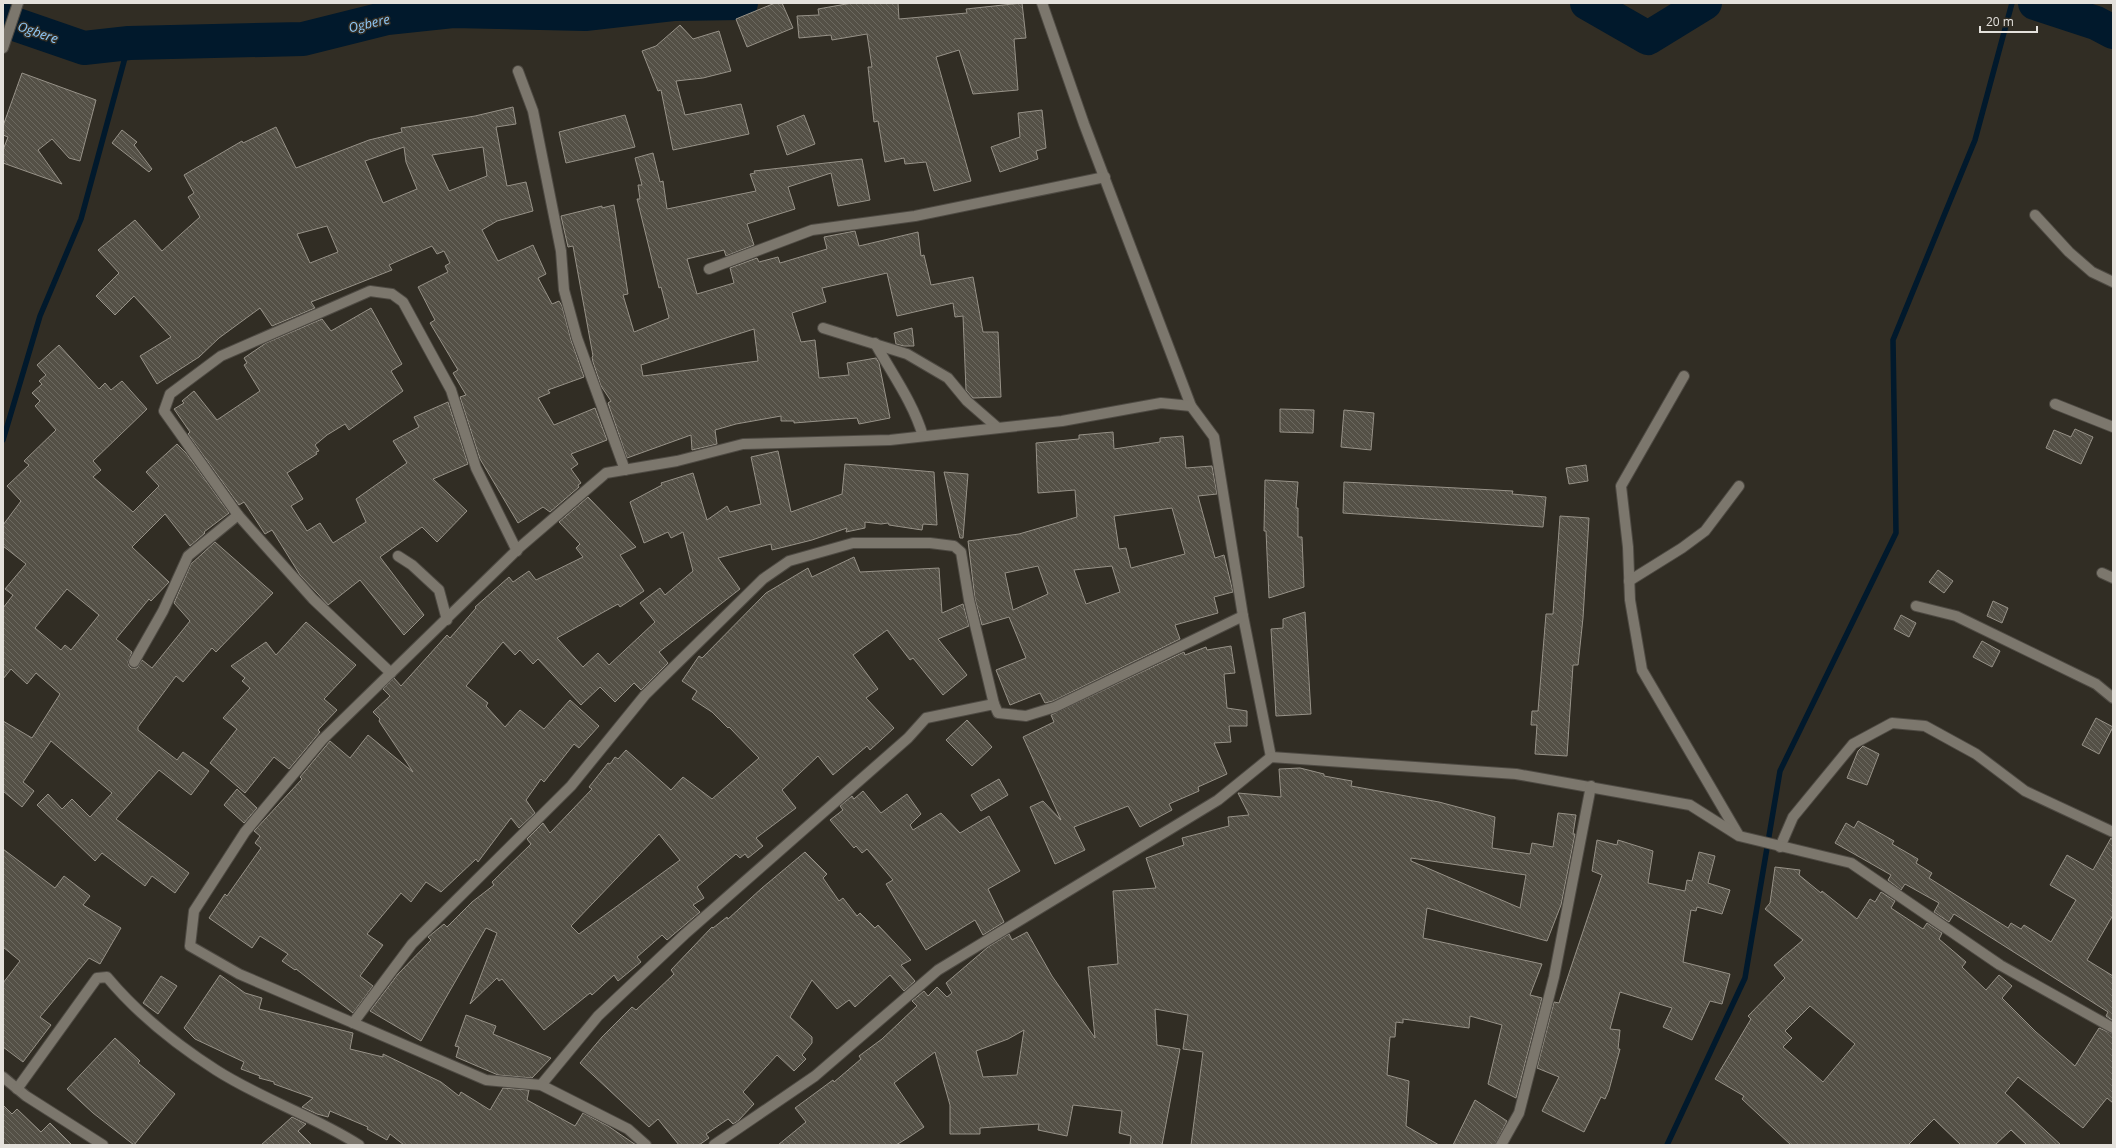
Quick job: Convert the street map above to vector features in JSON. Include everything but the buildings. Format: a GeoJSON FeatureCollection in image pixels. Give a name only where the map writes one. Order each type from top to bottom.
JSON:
{"type":"FeatureCollection","features":[{"type":"Feature","properties":{"kind":"street"},"geometry":{"type":"LineString","coordinates":[[3,48],[18,3]]}},
{"type":"Feature","properties":{"kind":"street"},"geometry":{"type":"LineString","coordinates":[[1042,3],[1105,177],[1191,406],[1214,437],[1243,616],[1271,757]]}},
{"type":"Feature","properties":{"kind":"street"},"geometry":{"type":"LineString","coordinates":[[518,71],[533,111],[561,251],[564,290],[577,338],[625,470]]}},
{"type":"Feature","properties":{"kind":"street"},"geometry":{"type":"LineString","coordinates":[[709,269],[812,230],[915,216],[1105,177]]}},
{"type":"Feature","properties":{"kind":"street"},"geometry":{"type":"LineString","coordinates":[[2035,215],[2069,252],[2092,272],[2113,282]]}},
{"type":"Feature","properties":{"kind":"street"},"geometry":{"type":"LineString","coordinates":[[391,673],[313,599],[238,515],[164,411],[170,394],[221,356],[370,291],[392,294],[403,302],[451,390],[476,468],[517,551]]}},
{"type":"Feature","properties":{"kind":"street"},"geometry":{"type":"LineString","coordinates":[[823,328],[907,354],[948,378],[967,401],[998,428]]}},
{"type":"Feature","properties":{"kind":"street"},"geometry":{"type":"LineString","coordinates":[[875,344],[918,417],[923,436]]}},
{"type":"Feature","properties":{"kind":"street"},"geometry":{"type":"LineString","coordinates":[[1684,376],[1621,486],[1628,547],[1630,600],[1642,670],[1739,836]]}},
{"type":"Feature","properties":{"kind":"street"},"geometry":{"type":"LineString","coordinates":[[646,1145],[628,1129],[541,1085],[486,1080],[239,974],[190,946],[194,911],[245,832],[322,740],[517,551],[606,473],[677,461],[743,444],[890,440],[1062,421],[1161,403],[1191,406]]}},
{"type":"Feature","properties":{"kind":"street"},"geometry":{"type":"LineString","coordinates":[[2056,404],[2113,427]]}},
{"type":"Feature","properties":{"kind":"street"},"geometry":{"type":"LineString","coordinates":[[1629,581],[1682,548],[1705,531],[1739,486]]}},
{"type":"Feature","properties":{"kind":"street"},"geometry":{"type":"LineString","coordinates":[[134,662],[164,611],[188,556],[238,515]]}},
{"type":"Feature","properties":{"kind":"street"},"geometry":{"type":"LineString","coordinates":[[353,1023],[412,944],[571,786],[645,695],[763,579],[789,561],[853,543],[930,543],[954,546],[962,552],[969,600],[994,704],[998,713],[1026,716],[1054,707],[1243,616]]}},
{"type":"Feature","properties":{"kind":"street"},"geometry":{"type":"LineString","coordinates":[[398,556],[412,565],[439,590],[447,620]]}},
{"type":"Feature","properties":{"kind":"street"},"geometry":{"type":"LineString","coordinates":[[2102,573],[2113,578]]}},
{"type":"Feature","properties":{"kind":"street"},"geometry":{"type":"LineString","coordinates":[[1916,606],[1956,616],[2096,684],[2113,698]]}},
{"type":"Feature","properties":{"kind":"street"},"geometry":{"type":"LineString","coordinates":[[541,1085],[598,1016],[685,934],[908,738],[926,718],[994,704]]}},
{"type":"Feature","properties":{"kind":"street"},"geometry":{"type":"LineString","coordinates":[[1780,848],[1793,817],[1854,744],[1892,723],[1925,726],[1976,754],[2025,791],[2113,832]]}},
{"type":"Feature","properties":{"kind":"street"},"geometry":{"type":"LineString","coordinates":[[714,1145],[815,1076],[938,970],[1218,800],[1271,757],[1516,774],[1591,786],[1690,805],[1739,836],[1780,848],[1851,863],[2000,964],[2113,1028]]}},
{"type":"Feature","properties":{"kind":"street"},"geometry":{"type":"LineString","coordinates":[[1501,1145],[1519,1113],[1554,977],[1591,786]]}},
{"type":"Feature","properties":{"kind":"street"},"geometry":{"type":"LineString","coordinates":[[17,1089],[97,978],[108,977],[125,998],[147,1018],[216,1070],[359,1145]]}},
{"type":"Feature","properties":{"kind":"street"},"geometry":{"type":"LineString","coordinates":[[3,1077],[17,1089],[103,1145]]}},
{"type":"Feature","properties":{"kind":"waterway","name":"Ogbere"},"geometry":{"type":"LineString","coordinates":[[3,20],[84,48],[129,43],[303,39],[387,18],[453,11],[585,14],[673,4],[741,3]]}},
{"type":"Feature","properties":{"kind":"waterway","name":"Ogbere"},"geometry":{"type":"LineString","coordinates":[[1587,3],[1648,38],[1705,3]]}},
{"type":"Feature","properties":{"kind":"waterway"},"geometry":{"type":"LineString","coordinates":[[1667,1145],[1745,978],[1780,771],[1896,533],[1893,340],[1975,140],[2012,3]]}},
{"type":"Feature","properties":{"kind":"waterway","name":"Ogbere"},"geometry":{"type":"LineString","coordinates":[[2035,3],[2096,23],[2113,32]]}},
{"type":"Feature","properties":{"kind":"waterway"},"geometry":{"type":"LineString","coordinates":[[3,440],[40,316],[81,219],[129,43]]}}]}
